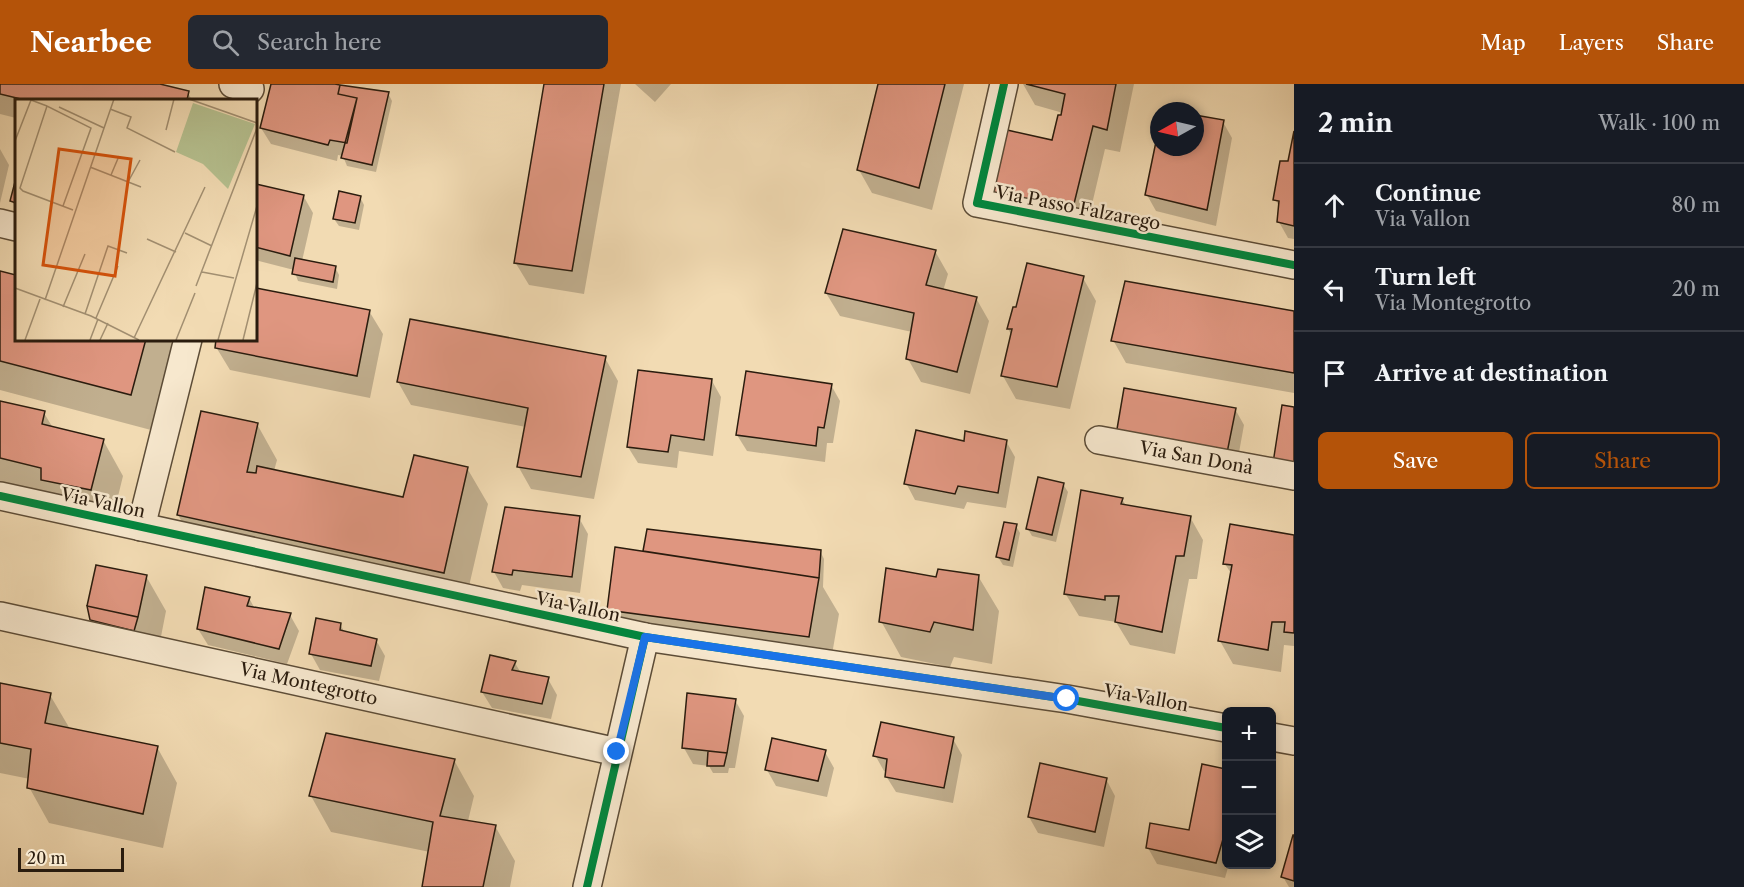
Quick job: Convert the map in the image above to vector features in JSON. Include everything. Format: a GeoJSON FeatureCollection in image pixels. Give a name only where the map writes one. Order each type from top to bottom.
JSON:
{"type":"FeatureCollection","features":[{"type":"Feature","properties":{"kind":"street","name":"Via Passo Falzarego"},"geometry":{"type":"LineString","coordinates":[[1004,84],[977,204],[1294,265]]}},
{"type":"Feature","properties":{"kind":"street"},"geometry":{"type":"LineString","coordinates":[[0,223],[15,227]]}},
{"type":"Feature","properties":{"kind":"street"},"geometry":{"type":"LineString","coordinates":[[141,527],[188,340]]}},
{"type":"Feature","properties":{"kind":"street","name":"Via San Donà"},"geometry":{"type":"LineString","coordinates":[[1099,440],[1294,476]]}},
{"type":"Feature","properties":{"kind":"street","name":"Via Vallon"},"geometry":{"type":"LineString","coordinates":[[0,496],[645,637],[1067,699],[1222,727]]}},
{"type":"Feature","properties":{"kind":"street","name":"Via Montegrotto"},"geometry":{"type":"LineString","coordinates":[[0,616],[617,752]]}},
{"type":"Feature","properties":{"kind":"street"},"geometry":{"type":"LineString","coordinates":[[587,887],[645,637]]}},
{"type":"Feature","properties":{"kind":"street"},"geometry":{"type":"LineString","coordinates":[[1276,738],[1294,741]]}},
{"type":"Feature","properties":{"kind":"building"},"geometry":{"type":"Polygon","coordinates":[[[0,84],[160,84],[189,91],[187,99],[21,99],[0,94],[0,84]]]}},
{"type":"Feature","properties":{"kind":"building"},"geometry":{"type":"Polygon","coordinates":[[[271,84],[335,84],[340,85],[338,94],[357,98],[347,143],[330,140],[328,145],[260,128],[271,84]]]}},
{"type":"Feature","properties":{"kind":"building"},"geometry":{"type":"Polygon","coordinates":[[[544,84],[604,84],[572,271],[514,263],[544,84]]]}},
{"type":"Feature","properties":{"kind":"building"},"geometry":{"type":"Polygon","coordinates":[[[878,84],[945,84],[919,188],[857,170],[878,84]]]}},
{"type":"Feature","properties":{"kind":"building"},"geometry":{"type":"Polygon","coordinates":[[[1026,84],[1116,84],[1107,130],[1093,126],[1072,212],[991,193],[1007,130],[1052,140],[1058,115],[1061,115],[1065,94],[1026,84]]]}},
{"type":"Feature","properties":{"kind":"building"},"geometry":{"type":"Polygon","coordinates":[[[340,85],[389,92],[372,165],[341,158],[357,98],[338,94],[340,85]]]}},
{"type":"Feature","properties":{"kind":"building"},"geometry":{"type":"Polygon","coordinates":[[[1204,117],[1224,120],[1207,210],[1145,195],[1153,156],[1204,156],[1204,117]]]}},
{"type":"Feature","properties":{"kind":"building"},"geometry":{"type":"Polygon","coordinates":[[[1294,131],[1294,226],[1277,222],[1279,201],[1273,200],[1280,161],[1288,161],[1294,131]]]}},
{"type":"Feature","properties":{"kind":"building"},"geometry":{"type":"Polygon","coordinates":[[[15,182],[15,203],[10,201],[15,182]]]}},
{"type":"Feature","properties":{"kind":"building"},"geometry":{"type":"Polygon","coordinates":[[[256,184],[304,195],[290,256],[256,247],[256,184]]]}},
{"type":"Feature","properties":{"kind":"building"},"geometry":{"type":"Polygon","coordinates":[[[339,191],[361,196],[355,223],[333,219],[339,191]]]}},
{"type":"Feature","properties":{"kind":"building"},"geometry":{"type":"Polygon","coordinates":[[[843,229],[936,250],[926,285],[977,297],[957,372],[906,359],[914,313],[825,293],[843,229]]]}},
{"type":"Feature","properties":{"kind":"building"},"geometry":{"type":"Polygon","coordinates":[[[295,258],[336,266],[333,282],[292,274],[295,258]]]}},
{"type":"Feature","properties":{"kind":"building"},"geometry":{"type":"Polygon","coordinates":[[[1027,263],[1084,276],[1057,387],[1001,376],[1012,329],[1007,329],[1013,307],[1016,307],[1027,263]]]}},
{"type":"Feature","properties":{"kind":"building"},"geometry":{"type":"Polygon","coordinates":[[[0,271],[15,275],[15,340],[146,340],[131,395],[0,361],[0,271]]]}},
{"type":"Feature","properties":{"kind":"building"},"geometry":{"type":"Polygon","coordinates":[[[1125,281],[1294,311],[1294,373],[1111,341],[1125,281]]]}},
{"type":"Feature","properties":{"kind":"building"},"geometry":{"type":"Polygon","coordinates":[[[256,288],[370,310],[357,376],[215,348],[216,340],[256,340],[256,288]]]}},
{"type":"Feature","properties":{"kind":"building"},"geometry":{"type":"Polygon","coordinates":[[[410,319],[606,356],[581,477],[517,467],[528,408],[397,382],[410,319]]]}},
{"type":"Feature","properties":{"kind":"building"},"geometry":{"type":"Polygon","coordinates":[[[638,370],[712,379],[704,440],[671,435],[668,452],[627,447],[638,370]]]}},
{"type":"Feature","properties":{"kind":"building"},"geometry":{"type":"Polygon","coordinates":[[[746,371],[832,384],[824,428],[818,427],[816,446],[736,435],[746,371]]]}},
{"type":"Feature","properties":{"kind":"building"},"geometry":{"type":"Polygon","coordinates":[[[1124,388],[1236,408],[1227,453],[1116,435],[1124,388]]]}},
{"type":"Feature","properties":{"kind":"building"},"geometry":{"type":"Polygon","coordinates":[[[0,401],[45,411],[42,424],[104,439],[91,490],[41,480],[41,468],[0,458],[0,401]]]}},
{"type":"Feature","properties":{"kind":"building"},"geometry":{"type":"Polygon","coordinates":[[[1282,405],[1294,407],[1294,466],[1273,463],[1282,405]]]}},
{"type":"Feature","properties":{"kind":"building"},"geometry":{"type":"Polygon","coordinates":[[[201,411],[258,423],[247,472],[256,473],[257,466],[403,497],[414,455],[468,467],[444,573],[177,515],[201,411]]]}},
{"type":"Feature","properties":{"kind":"building"},"geometry":{"type":"Polygon","coordinates":[[[916,430],[964,441],[965,431],[1007,440],[998,493],[958,486],[955,494],[904,484],[916,430]]]}},
{"type":"Feature","properties":{"kind":"building"},"geometry":{"type":"Polygon","coordinates":[[[1038,477],[1064,483],[1052,535],[1026,529],[1038,477]]]}},
{"type":"Feature","properties":{"kind":"building"},"geometry":{"type":"Polygon","coordinates":[[[1081,490],[1123,498],[1121,504],[1191,516],[1184,556],[1176,556],[1162,632],[1115,622],[1119,596],[1105,596],[1105,600],[1064,594],[1081,490]]]}},
{"type":"Feature","properties":{"kind":"building"},"geometry":{"type":"Polygon","coordinates":[[[505,507],[580,516],[572,577],[513,570],[512,575],[492,572],[505,507]]]}},
{"type":"Feature","properties":{"kind":"building"},"geometry":{"type":"Polygon","coordinates":[[[1004,522],[1017,524],[1009,560],[996,557],[1004,522]]]}},
{"type":"Feature","properties":{"kind":"building"},"geometry":{"type":"Polygon","coordinates":[[[1230,524],[1294,535],[1294,633],[1284,632],[1285,622],[1272,622],[1268,650],[1218,641],[1232,565],[1223,564],[1230,524]]]}},
{"type":"Feature","properties":{"kind":"building"},"geometry":{"type":"Polygon","coordinates":[[[647,529],[821,550],[819,578],[643,551],[647,529]]]}},
{"type":"Feature","properties":{"kind":"building"},"geometry":{"type":"Polygon","coordinates":[[[615,547],[819,578],[809,637],[607,610],[615,547]]]}},
{"type":"Feature","properties":{"kind":"building"},"geometry":{"type":"Polygon","coordinates":[[[96,565],[147,575],[138,617],[87,606],[96,565]]]}},
{"type":"Feature","properties":{"kind":"building"},"geometry":{"type":"Polygon","coordinates":[[[886,568],[936,577],[938,569],[979,575],[973,630],[934,622],[930,632],[879,622],[886,568]]]}},
{"type":"Feature","properties":{"kind":"building"},"geometry":{"type":"Polygon","coordinates":[[[205,587],[250,597],[247,606],[291,613],[279,649],[197,629],[205,587]]]}},
{"type":"Feature","properties":{"kind":"building"},"geometry":{"type":"Polygon","coordinates":[[[87,606],[138,617],[134,631],[90,620],[87,606]]]}},
{"type":"Feature","properties":{"kind":"building"},"geometry":{"type":"Polygon","coordinates":[[[316,618],[341,623],[340,630],[377,639],[371,666],[309,654],[316,618]]]}},
{"type":"Feature","properties":{"kind":"building"},"geometry":{"type":"Polygon","coordinates":[[[490,655],[516,661],[512,670],[549,677],[542,704],[481,692],[490,655]]]}},
{"type":"Feature","properties":{"kind":"building"},"geometry":{"type":"Polygon","coordinates":[[[0,683],[51,693],[45,723],[158,746],[143,814],[27,788],[31,749],[0,743],[0,683]]]}},
{"type":"Feature","properties":{"kind":"building"},"geometry":{"type":"Polygon","coordinates":[[[687,693],[736,699],[727,753],[682,748],[687,693]]]}},
{"type":"Feature","properties":{"kind":"building"},"geometry":{"type":"Polygon","coordinates":[[[881,722],[954,737],[944,788],[885,777],[887,759],[873,756],[881,722]]]}},
{"type":"Feature","properties":{"kind":"building"},"geometry":{"type":"Polygon","coordinates":[[[326,733],[455,759],[440,816],[496,825],[483,887],[422,887],[433,822],[309,796],[326,733]]]}},
{"type":"Feature","properties":{"kind":"building"},"geometry":{"type":"Polygon","coordinates":[[[772,738],[826,750],[818,781],[765,770],[772,738]]]}},
{"type":"Feature","properties":{"kind":"building"},"geometry":{"type":"Polygon","coordinates":[[[708,751],[727,753],[724,766],[707,766],[708,751]]]}},
{"type":"Feature","properties":{"kind":"building"},"geometry":{"type":"Polygon","coordinates":[[[1040,763],[1107,778],[1095,832],[1028,817],[1040,763]]]}},
{"type":"Feature","properties":{"kind":"building"},"geometry":{"type":"Polygon","coordinates":[[[1202,764],[1222,768],[1222,842],[1216,863],[1146,848],[1150,823],[1189,830],[1202,764]]]}},
{"type":"Feature","properties":{"kind":"building"},"geometry":{"type":"Polygon","coordinates":[[[1294,835],[1294,881],[1281,877],[1294,835]]]}},
{"type":"Feature","properties":{"kind":"cycle path"},"geometry":{"type":"LineString","coordinates":[[1004,84],[977,203],[1294,265]]}},
{"type":"Feature","properties":{"kind":"cycle path"},"geometry":{"type":"LineString","coordinates":[[0,496],[645,637],[1067,699],[1222,727]]}},
{"type":"Feature","properties":{"kind":"cycle path"},"geometry":{"type":"LineString","coordinates":[[587,887],[645,637]]}},
{"type":"Feature","properties":{"kind":"route"},"geometry":{"type":"LineString","coordinates":[[617,752],[645,637],[1067,699]]}}]}
